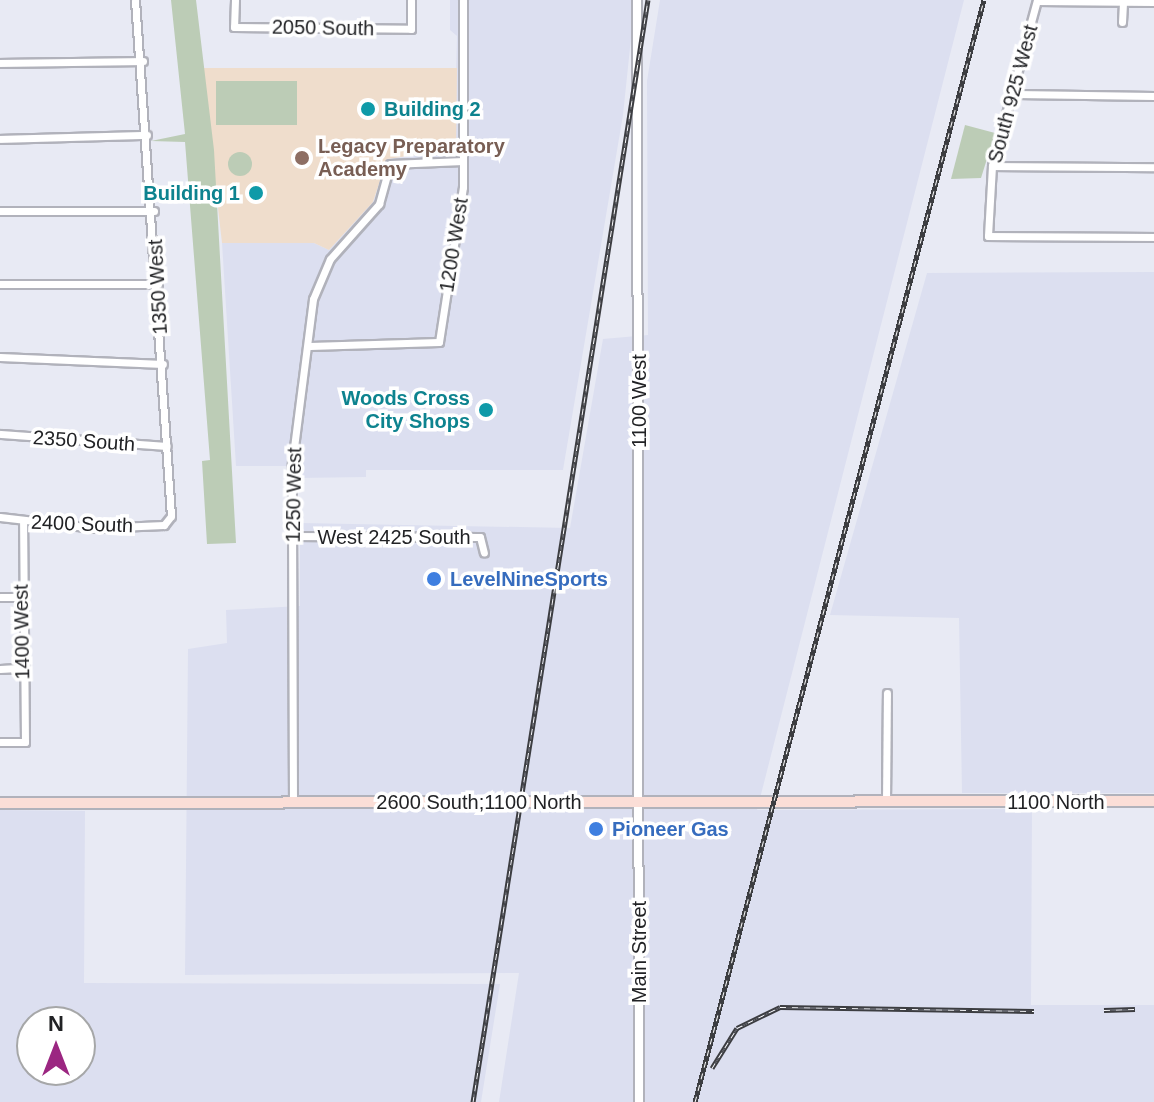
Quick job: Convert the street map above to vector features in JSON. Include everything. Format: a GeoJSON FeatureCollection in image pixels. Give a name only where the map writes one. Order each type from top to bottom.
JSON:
{"type":"FeatureCollection","features":[{"type":"Feature","properties":{"kind":"main road","name":"1100 North"},"geometry":{"type":"LineString","coordinates":[[959,802],[1154,801]]}},
{"type":"Feature","properties":{"kind":"main road","name":"2600 South;1100 North"},"geometry":{"type":"LineString","coordinates":[[0,803],[959,802]]}},
{"type":"Feature","properties":{"kind":"street","name":"1350 West"},"geometry":{"type":"LineString","coordinates":[[135,0],[143,61],[163,364],[171,516],[164,525]]}},
{"type":"Feature","properties":{"kind":"street","name":"2050 South"},"geometry":{"type":"LineString","coordinates":[[235,0],[234,27],[411,29],[411,0]]}},
{"type":"Feature","properties":{"kind":"street","name":"1200 West"},"geometry":{"type":"LineString","coordinates":[[310,346],[437,345],[463,161],[463,0]]}},
{"type":"Feature","properties":{"kind":"street","name":"1100 West"},"geometry":{"type":"LineString","coordinates":[[637,0],[639,802]]}},
{"type":"Feature","properties":{"kind":"street"},"geometry":{"type":"LineString","coordinates":[[1037,1],[1154,2]]}},
{"type":"Feature","properties":{"kind":"street","name":"South 925 West"},"geometry":{"type":"LineString","coordinates":[[1037,1],[1016,94],[992,166],[988,236],[1154,237]]}},
{"type":"Feature","properties":{"kind":"street"},"geometry":{"type":"LineString","coordinates":[[1122,22],[1123,3]]}},
{"type":"Feature","properties":{"kind":"street"},"geometry":{"type":"LineString","coordinates":[[0,63],[143,61]]}},
{"type":"Feature","properties":{"kind":"street"},"geometry":{"type":"LineString","coordinates":[[1016,94],[1154,96]]}},
{"type":"Feature","properties":{"kind":"street"},"geometry":{"type":"LineString","coordinates":[[0,139],[147,135]]}},
{"type":"Feature","properties":{"kind":"street","name":"1250 West"},"geometry":{"type":"LineString","coordinates":[[293,803],[292,463],[319,279],[376,209],[390,164],[463,161]]}},
{"type":"Feature","properties":{"kind":"street"},"geometry":{"type":"LineString","coordinates":[[992,166],[1154,167]]}},
{"type":"Feature","properties":{"kind":"street"},"geometry":{"type":"LineString","coordinates":[[0,211],[154,211]]}},
{"type":"Feature","properties":{"kind":"street"},"geometry":{"type":"LineString","coordinates":[[0,284],[158,284]]}},
{"type":"Feature","properties":{"kind":"street"},"geometry":{"type":"LineString","coordinates":[[0,357],[163,364]]}},
{"type":"Feature","properties":{"kind":"street","name":"2350 South"},"geometry":{"type":"LineString","coordinates":[[0,434],[167,446]]}},
{"type":"Feature","properties":{"kind":"street","name":"2400 South"},"geometry":{"type":"LineString","coordinates":[[0,517],[23,522],[164,525]]}},
{"type":"Feature","properties":{"kind":"street","name":"1400 West"},"geometry":{"type":"LineString","coordinates":[[0,742],[25,742],[21,597],[23,522]]}},
{"type":"Feature","properties":{"kind":"street","name":"West 2425 South"},"geometry":{"type":"LineString","coordinates":[[293,536],[480,537],[484,553]]}},
{"type":"Feature","properties":{"kind":"street"},"geometry":{"type":"LineString","coordinates":[[0,597],[21,597]]}},
{"type":"Feature","properties":{"kind":"street"},"geometry":{"type":"LineString","coordinates":[[0,669],[22,668]]}},
{"type":"Feature","properties":{"kind":"street"},"geometry":{"type":"LineString","coordinates":[[886,802],[887,693]]}},
{"type":"Feature","properties":{"kind":"street","name":"Main Street"},"geometry":{"type":"LineString","coordinates":[[639,802],[639,1102]]}},
{"type":"Feature","properties":{"kind":"shaded area"},"geometry":{"type":"Polygon","coordinates":[[[450,0],[635,0],[623,115],[563,470],[366,470],[366,477],[297,478],[297,466],[236,466],[222,243],[314,243],[329,250],[373,202],[387,159],[454,152],[457,36],[450,30],[450,0]]]}},
{"type":"Feature","properties":{"kind":"shaded area"},"geometry":{"type":"Polygon","coordinates":[[[660,0],[964,0],[757,810],[1032,809],[1031,1005],[1154,1005],[1154,1102],[499,1102],[519,973],[185,975],[188,649],[227,643],[226,610],[300,606],[300,523],[570,528],[603,339],[648,335],[647,81],[660,0]]]}},
{"type":"Feature","properties":{"kind":"shaded area","name":"Legacy Preparatory Academy"},"geometry":{"type":"Polygon","coordinates":[[[202,68],[457,68],[456,149],[387,159],[373,202],[329,250],[314,243],[222,243],[202,68]]]}},
{"type":"Feature","properties":{"kind":"shaded area"},"geometry":{"type":"Polygon","coordinates":[[[1154,272],[1154,793],[962,793],[959,618],[830,615],[927,273],[1154,272]]]}},
{"type":"Feature","properties":{"kind":"shaded area"},"geometry":{"type":"Polygon","coordinates":[[[0,810],[85,811],[84,983],[500,984],[481,1102],[0,1102],[0,810]]]}},
{"type":"Feature","properties":{"kind":"green space"},"geometry":{"type":"Polygon","coordinates":[[[171,0],[196,0],[214,150],[236,543],[207,544],[202,461],[210,460],[185,142],[151,141],[185,134],[171,0]]]}},
{"type":"Feature","properties":{"kind":"green space"},"geometry":{"type":"Polygon","coordinates":[[[216,81],[297,81],[297,125],[216,125],[216,81]]]}},
{"type":"Feature","properties":{"kind":"green space"},"geometry":{"type":"Polygon","coordinates":[[[965,125],[995,133],[981,178],[951,179],[965,125]]]}},
{"type":"Feature","properties":{"kind":"green space"},"geometry":{"type":"Polygon","coordinates":[[[240,152],[249,155],[252,164],[249,173],[240,176],[231,173],[228,164],[231,155],[240,152]]]}},
{"type":"Feature","properties":{"kind":"railway"},"geometry":{"type":"LineString","coordinates":[[473,1102],[648,0]]}},
{"type":"Feature","properties":{"kind":"railway"},"geometry":{"type":"LineString","coordinates":[[695,1102],[984,0]]}},
{"type":"Feature","properties":{"kind":"railway"},"geometry":{"type":"LineString","coordinates":[[712,1068],[737,1028],[780,1007],[1034,1011]]}},
{"type":"Feature","properties":{"kind":"railway"},"geometry":{"type":"LineString","coordinates":[[1104,1010],[1135,1009]]}},
{"type":"Feature","properties":{"kind":"place","name":"Building 2"},"geometry":{"type":"Point","coordinates":[368,109]}},
{"type":"Feature","properties":{"kind":"place","name":"Legacy Preparatory Academy"},"geometry":{"type":"Point","coordinates":[302,158]}},
{"type":"Feature","properties":{"kind":"place","name":"Building 1"},"geometry":{"type":"Point","coordinates":[256,193]}},
{"type":"Feature","properties":{"kind":"place","name":"Woods Cross City Shops"},"geometry":{"type":"Point","coordinates":[486,410]}},
{"type":"Feature","properties":{"kind":"place","name":"LevelNineSports"},"geometry":{"type":"Point","coordinates":[434,579]}},
{"type":"Feature","properties":{"kind":"place","name":"Pioneer Gas"},"geometry":{"type":"Point","coordinates":[596,829]}}]}
